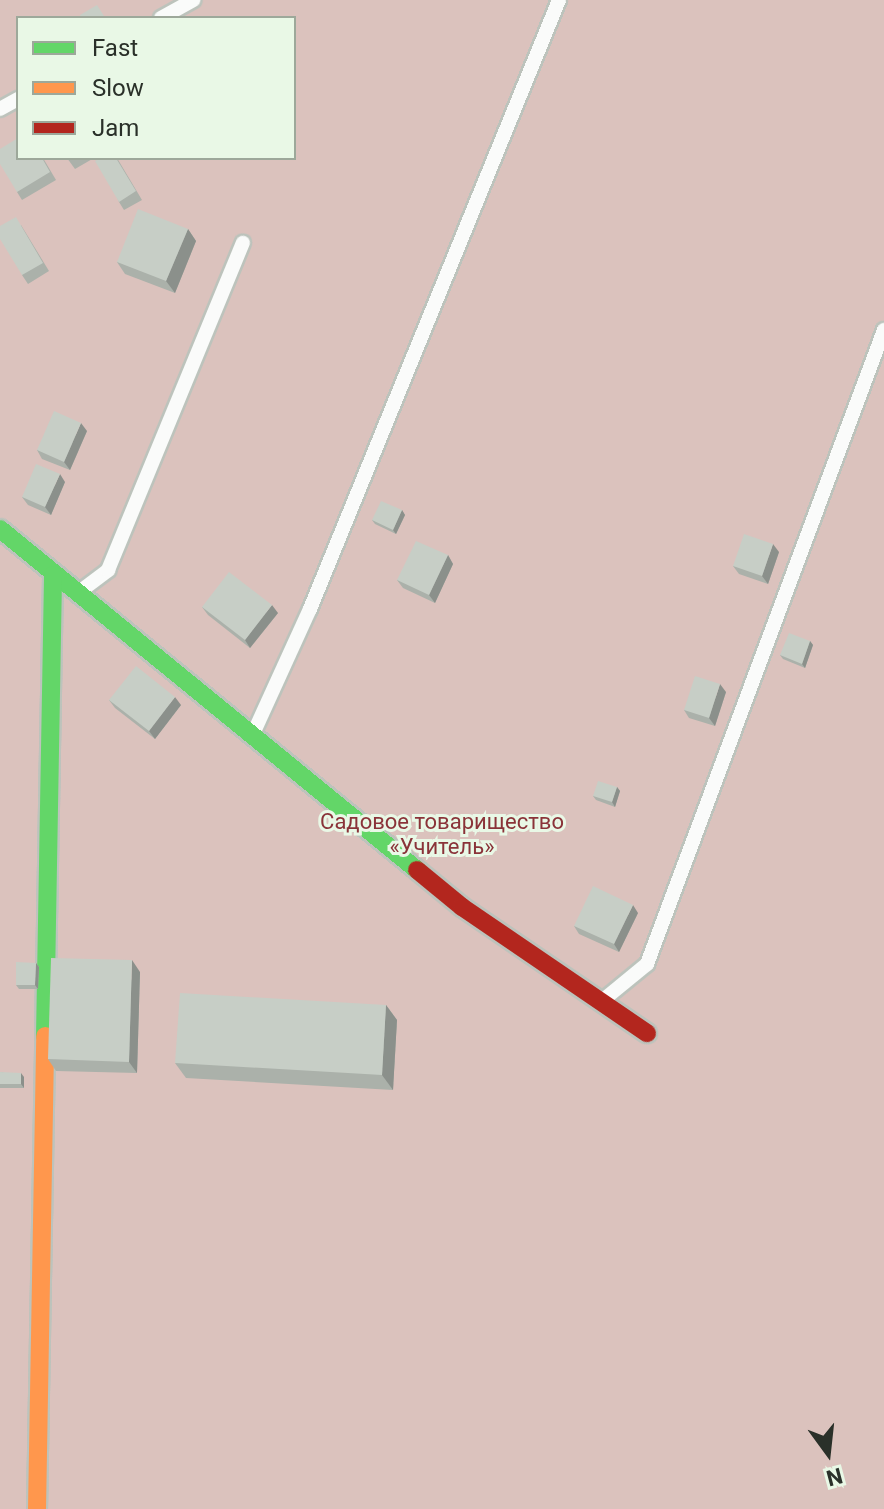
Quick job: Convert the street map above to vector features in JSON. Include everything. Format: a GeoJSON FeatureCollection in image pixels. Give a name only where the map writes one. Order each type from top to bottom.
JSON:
{"type":"FeatureCollection","features":[{"type":"Feature","properties":{"kind":"street"},"geometry":{"type":"LineString","coordinates":[[0,529],[462,907],[647,1033]]}},
{"type":"Feature","properties":{"kind":"street"},"geometry":{"type":"LineString","coordinates":[[37,1509],[53,575]]}},
{"type":"Feature","properties":{"kind":"lane"},"geometry":{"type":"LineString","coordinates":[[165,16],[193,0]]}},
{"type":"Feature","properties":{"kind":"lane"},"geometry":{"type":"LineString","coordinates":[[252,737],[310,609],[559,0]]}},
{"type":"Feature","properties":{"kind":"lane"},"geometry":{"type":"LineString","coordinates":[[76,594],[108,570],[243,243]]}},
{"type":"Feature","properties":{"kind":"lane"},"geometry":{"type":"LineString","coordinates":[[601,1002],[647,964],[884,330]]}},
{"type":"Feature","properties":{"kind":"green space","name":"Садовое товарищество «Учитель»"},"geometry":{"type":"Polygon","coordinates":[[[0,0],[884,0],[884,1509],[0,1509],[0,0]]]}},
{"type":"Feature","properties":{"kind":"building"},"geometry":{"type":"Polygon","coordinates":[[[97,5],[104,16],[80,16],[97,5]]]}},
{"type":"Feature","properties":{"kind":"building"},"geometry":{"type":"Polygon","coordinates":[[[16,139],[16,160],[43,160],[50,172],[17,192],[0,164],[0,149],[16,139]]]}},
{"type":"Feature","properties":{"kind":"building"},"geometry":{"type":"Polygon","coordinates":[[[117,160],[136,191],[119,202],[95,161],[117,160]]]}},
{"type":"Feature","properties":{"kind":"building"},"geometry":{"type":"Polygon","coordinates":[[[138,209],[188,229],[166,281],[117,262],[138,209]]]}},
{"type":"Feature","properties":{"kind":"building"},"geometry":{"type":"Polygon","coordinates":[[[16,217],[43,263],[22,275],[0,239],[0,226],[16,217]]]}},
{"type":"Feature","properties":{"kind":"building"},"geometry":{"type":"Polygon","coordinates":[[[54,411],[81,423],[64,462],[37,450],[54,411]]]}},
{"type":"Feature","properties":{"kind":"building"},"geometry":{"type":"Polygon","coordinates":[[[36,464],[60,474],[45,507],[22,497],[36,464]]]}},
{"type":"Feature","properties":{"kind":"building"},"geometry":{"type":"Polygon","coordinates":[[[381,501],[402,510],[393,530],[372,520],[381,501]]]}},
{"type":"Feature","properties":{"kind":"building"},"geometry":{"type":"Polygon","coordinates":[[[744,534],[773,544],[762,576],[733,566],[744,534]]]}},
{"type":"Feature","properties":{"kind":"building"},"geometry":{"type":"Polygon","coordinates":[[[416,541],[448,555],[429,595],[397,580],[416,541]]]}},
{"type":"Feature","properties":{"kind":"building"},"geometry":{"type":"Polygon","coordinates":[[[229,572],[272,605],[245,640],[202,607],[229,572]]]}},
{"type":"Feature","properties":{"kind":"building"},"geometry":{"type":"Polygon","coordinates":[[[789,633],[810,641],[802,664],[780,655],[789,633]]]}},
{"type":"Feature","properties":{"kind":"building"},"geometry":{"type":"Polygon","coordinates":[[[136,666],[175,697],[149,731],[109,700],[136,666]]]}},
{"type":"Feature","properties":{"kind":"building"},"geometry":{"type":"Polygon","coordinates":[[[695,676],[720,684],[709,718],[684,710],[695,676]]]}},
{"type":"Feature","properties":{"kind":"building"},"geometry":{"type":"Polygon","coordinates":[[[598,781],[617,787],[612,802],[593,796],[598,781]]]}},
{"type":"Feature","properties":{"kind":"building"},"geometry":{"type":"Polygon","coordinates":[[[593,886],[633,905],[614,944],[574,926],[593,886]]]}},
{"type":"Feature","properties":{"kind":"building"},"geometry":{"type":"Polygon","coordinates":[[[51,958],[132,960],[129,1062],[48,1059],[51,958]]]}},
{"type":"Feature","properties":{"kind":"building"},"geometry":{"type":"Polygon","coordinates":[[[16,962],[36,963],[35,985],[16,985],[16,962]]]}},
{"type":"Feature","properties":{"kind":"building"},"geometry":{"type":"Polygon","coordinates":[[[180,993],[386,1005],[382,1075],[175,1063],[180,993]]]}},
{"type":"Feature","properties":{"kind":"building"},"geometry":{"type":"Polygon","coordinates":[[[0,1072],[21,1073],[21,1084],[0,1084],[0,1072]]]}},
{"type":"Feature","properties":{"kind":"traffic: fast"},"geometry":{"type":"LineString","coordinates":[[0,529],[417,870]]}},
{"type":"Feature","properties":{"kind":"traffic: fast"},"geometry":{"type":"LineString","coordinates":[[45,1036],[53,575]]}},
{"type":"Feature","properties":{"kind":"traffic: slow"},"geometry":{"type":"LineString","coordinates":[[37,1509],[45,1036]]}},
{"type":"Feature","properties":{"kind":"traffic: jam"},"geometry":{"type":"LineString","coordinates":[[417,870],[462,907],[647,1033]]}}]}
